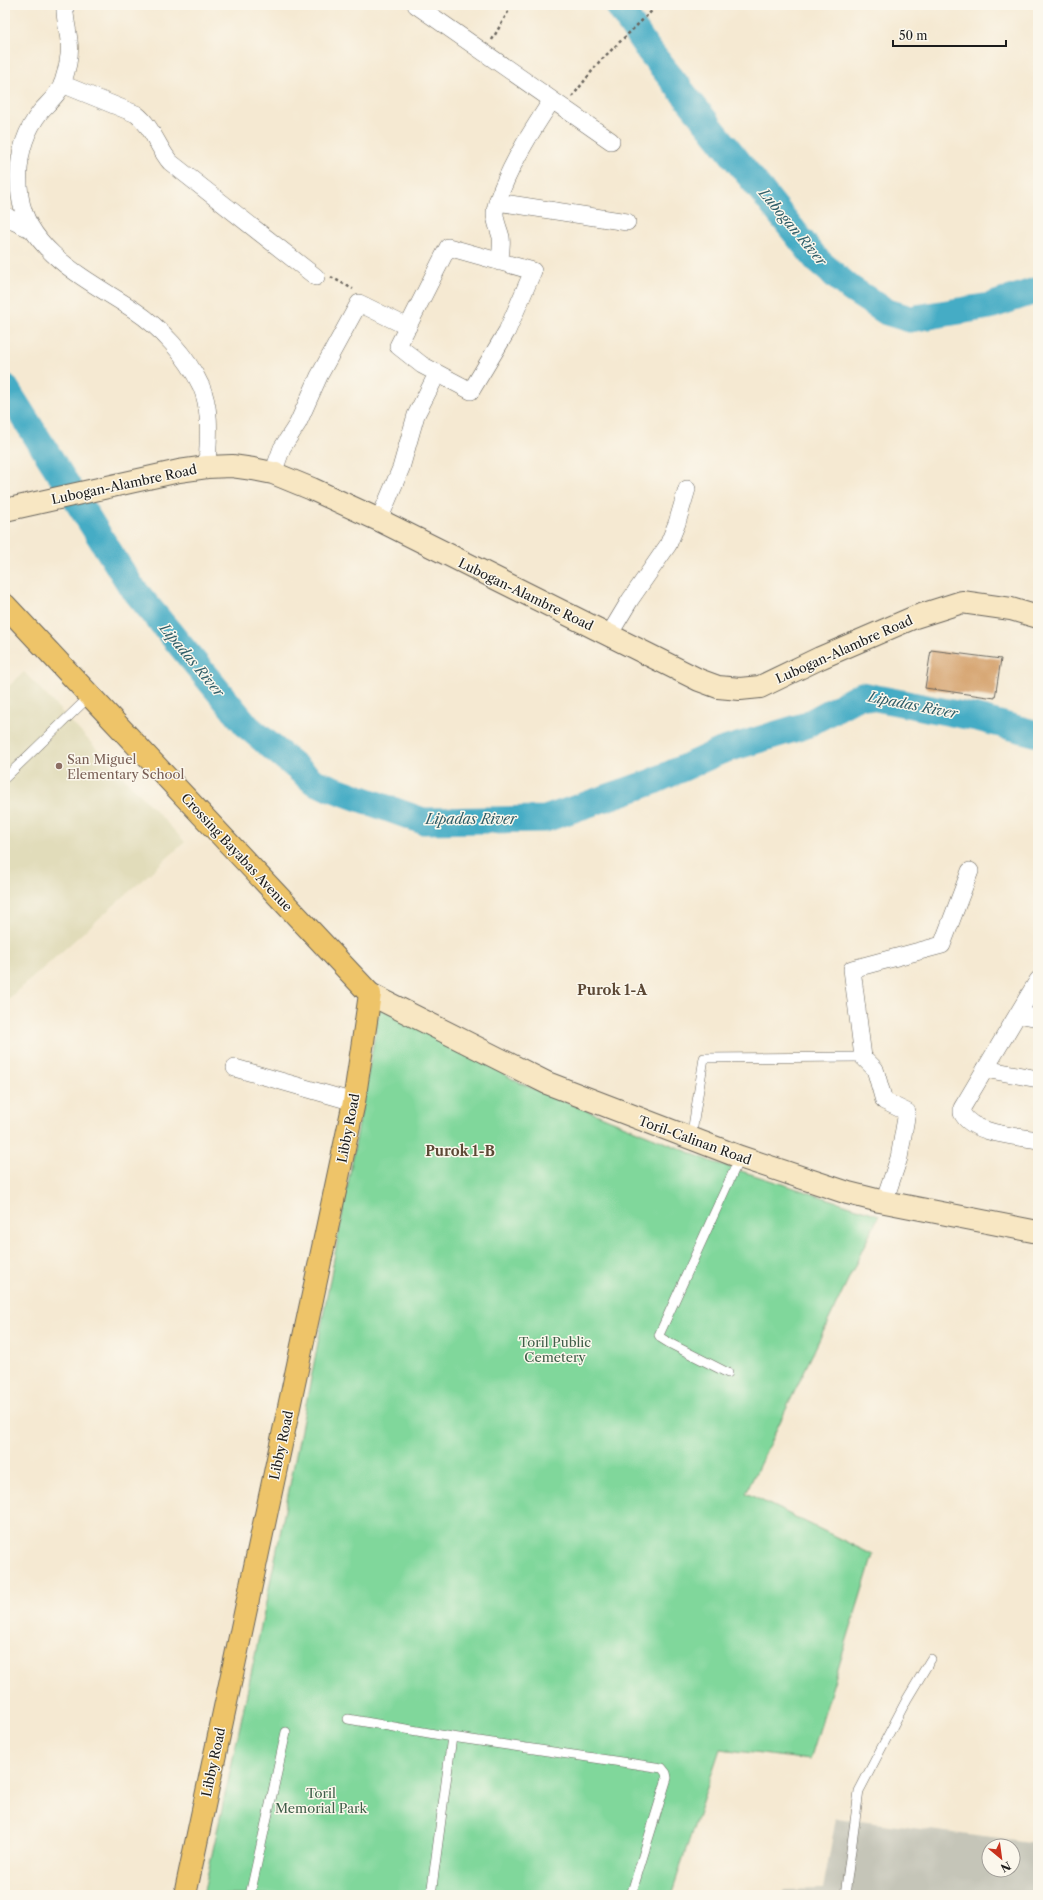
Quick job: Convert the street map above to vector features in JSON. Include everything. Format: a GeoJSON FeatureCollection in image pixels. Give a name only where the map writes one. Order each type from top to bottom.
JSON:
{"type":"FeatureCollection","features":[{"type":"Feature","properties":{"kind":"main road","name":"Crossing Bayabas Avenue"},"geometry":{"type":"LineString","coordinates":[[5,605],[370,994]]}},
{"type":"Feature","properties":{"kind":"main road","name":"Libby Road"},"geometry":{"type":"LineString","coordinates":[[185,1895],[354,1102],[370,994]]}},
{"type":"Feature","properties":{"kind":"street"},"geometry":{"type":"LineString","coordinates":[[30,229],[20,198],[18,178],[21,147],[34,121],[62,84],[70,55],[65,5]]}},
{"type":"Feature","properties":{"kind":"street"},"geometry":{"type":"LineString","coordinates":[[416,5],[611,141]]}},
{"type":"Feature","properties":{"kind":"street"},"geometry":{"type":"LineString","coordinates":[[62,84],[136,114],[144,120],[161,152],[170,162],[316,277]]}},
{"type":"Feature","properties":{"kind":"street"},"geometry":{"type":"LineString","coordinates":[[499,262],[502,246],[501,236],[496,221],[495,212],[497,202],[507,177],[522,148],[558,104]]}},
{"type":"Feature","properties":{"kind":"street"},"geometry":{"type":"LineString","coordinates":[[497,202],[626,222]]}},
{"type":"Feature","properties":{"kind":"street"},"geometry":{"type":"LineString","coordinates":[[5,215],[15,222],[30,229],[74,273],[134,310],[177,350],[190,367],[201,387],[206,404],[208,422],[208,467]]}},
{"type":"Feature","properties":{"kind":"street"},"geometry":{"type":"LineString","coordinates":[[448,247],[533,271],[507,331],[493,358],[471,391],[422,365],[398,346],[408,327],[448,247]]}},
{"type":"Feature","properties":{"kind":"street"},"geometry":{"type":"LineString","coordinates":[[273,473],[282,448],[298,423],[320,376],[359,303],[408,327]]}},
{"type":"Feature","properties":{"kind":"street"},"geometry":{"type":"LineString","coordinates":[[379,520],[401,468],[416,415],[437,374]]}},
{"type":"Feature","properties":{"kind":"street","name":"Lubogan-Alambre Road"},"geometry":{"type":"LineString","coordinates":[[10,508],[160,474],[208,467],[232,466],[273,473],[379,520],[699,680],[718,687],[740,689],[760,687],[820,658],[915,617],[962,602],[1011,609],[1038,617]]}},
{"type":"Feature","properties":{"kind":"street"},"geometry":{"type":"LineString","coordinates":[[609,635],[630,600],[668,545],[677,523],[687,489]]}},
{"type":"Feature","properties":{"kind":"street"},"geometry":{"type":"LineString","coordinates":[[884,1202],[899,1158],[907,1112],[884,1101],[875,1069],[863,1057],[852,969],[942,945],[970,871]]}},
{"type":"Feature","properties":{"kind":"street"},"geometry":{"type":"LineString","coordinates":[[1038,980],[962,1108],[964,1118],[970,1123],[984,1130],[1038,1140]]}},
{"type":"Feature","properties":{"kind":"street","name":"Toril-Calinan Road"},"geometry":{"type":"LineString","coordinates":[[370,994],[547,1083],[740,1157],[848,1193],[884,1202],[1038,1232]]}},
{"type":"Feature","properties":{"kind":"street"},"geometry":{"type":"LineString","coordinates":[[1018,1014],[1038,1018]]}},
{"type":"Feature","properties":{"kind":"street"},"geometry":{"type":"LineString","coordinates":[[235,1068],[354,1102]]}},
{"type":"Feature","properties":{"kind":"street"},"geometry":{"type":"LineString","coordinates":[[985,1069],[1038,1079]]}},
{"type":"Feature","properties":{"kind":"lane"},"geometry":{"type":"LineString","coordinates":[[5,778],[90,696]]}},
{"type":"Feature","properties":{"kind":"lane"},"geometry":{"type":"LineString","coordinates":[[691,1139],[704,1058],[863,1057]]}},
{"type":"Feature","properties":{"kind":"lane"},"geometry":{"type":"LineString","coordinates":[[728,1373],[670,1343],[661,1338],[659,1335],[740,1157]]}},
{"type":"Feature","properties":{"kind":"lane"},"geometry":{"type":"LineString","coordinates":[[845,1895],[852,1829],[859,1791],[907,1699],[931,1659]]}},
{"type":"Feature","properties":{"kind":"lane"},"geometry":{"type":"LineString","coordinates":[[348,1719],[452,1737],[641,1765],[664,1770],[667,1778],[631,1895]]}},
{"type":"Feature","properties":{"kind":"lane"},"geometry":{"type":"LineString","coordinates":[[250,1895],[286,1732]]}},
{"type":"Feature","properties":{"kind":"lane"},"geometry":{"type":"LineString","coordinates":[[430,1895],[452,1737]]}},
{"type":"Feature","properties":{"kind":"path"},"geometry":{"type":"LineString","coordinates":[[483,52],[501,27],[512,5]]}},
{"type":"Feature","properties":{"kind":"path"},"geometry":{"type":"LineString","coordinates":[[558,104],[658,5]]}},
{"type":"Feature","properties":{"kind":"path"},"geometry":{"type":"LineString","coordinates":[[316,277],[326,275],[350,288],[359,295],[359,303]]}},
{"type":"Feature","properties":{"kind":"shaded area","name":"San Miguel Elementary School"},"geometry":{"type":"Polygon","coordinates":[[[24,672],[185,842],[5,1002],[5,690],[24,672]]]}},
{"type":"Feature","properties":{"kind":"shaded area"},"geometry":{"type":"Polygon","coordinates":[[[836,1818],[991,1838],[981,1838],[981,1878],[1021,1878],[1021,1842],[1038,1844],[1038,1895],[782,1895],[785,1890],[823,1889],[836,1818]]]}},
{"type":"Feature","properties":{"kind":"green space","name":"Toril Public Cemetery"},"geometry":{"type":"Polygon","coordinates":[[[380,1006],[520,1083],[713,1162],[879,1215],[746,1493],[873,1555],[810,1760],[720,1749],[671,1895],[203,1895],[297,1451],[340,1229],[380,1006]]]}},
{"type":"Feature","properties":{"kind":"building"},"geometry":{"type":"Polygon","coordinates":[[[931,650],[1001,659],[995,698],[925,688],[931,650]]]}},
{"type":"Feature","properties":{"kind":"waterway","name":"Lubogan River"},"geometry":{"type":"LineString","coordinates":[[618,5],[647,48],[817,260],[851,289],[887,312],[910,319],[990,306],[1038,290]]}},
{"type":"Feature","properties":{"kind":"waterway","name":"Lipadas River"},"geometry":{"type":"LineString","coordinates":[[5,387],[131,586],[248,727],[314,782],[423,821],[545,819],[652,782],[721,751],[804,726],[861,695],[977,718],[1038,734]]}},
{"type":"Feature","properties":{"kind":"place","name":"San Miguel Elementary School"},"geometry":{"type":"Point","coordinates":[59,766]}},
{"type":"Feature","properties":{"kind":"district","name":"Purok 1-A"},"geometry":{"type":"Point","coordinates":[612,990]}},
{"type":"Feature","properties":{"kind":"district","name":"Purok 1-B"},"geometry":{"type":"Point","coordinates":[460,1151]}},
{"type":"Feature","properties":{"kind":"park label","name":"Toril Memorial Park"},"geometry":{"type":"Point","coordinates":[321,1800]}}]}
